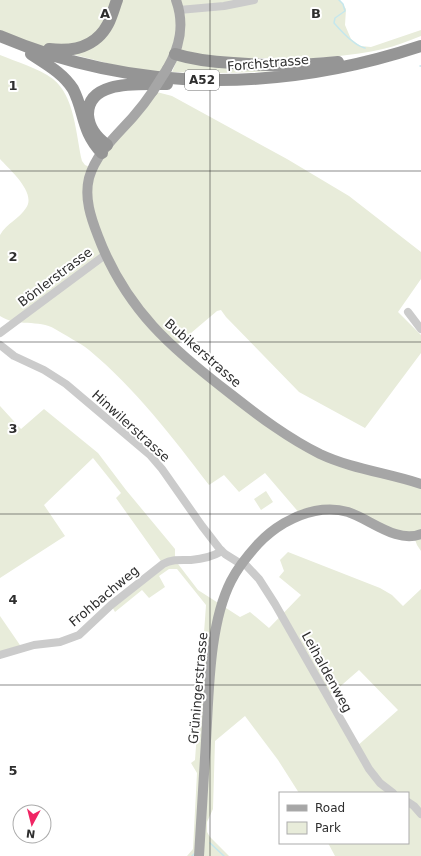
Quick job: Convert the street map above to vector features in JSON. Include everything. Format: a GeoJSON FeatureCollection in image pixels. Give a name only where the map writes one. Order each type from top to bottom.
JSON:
{"type":"FeatureCollection","features":[{"type":"Feature","properties":{"kind":"highway"},"geometry":{"type":"LineString","coordinates":[[20,44],[63,50],[83,46],[95,40],[103,31],[117,0]]}},
{"type":"Feature","properties":{"kind":"highway","name":"Forchstrasse"},"geometry":{"type":"LineString","coordinates":[[0,36],[69,60],[111,70],[154,77],[200,80],[241,80],[289,77],[338,69],[386,57],[421,46]]}},
{"type":"Feature","properties":{"kind":"highway","name":"Forchstrasse"},"geometry":{"type":"LineString","coordinates":[[0,42],[31,54],[102,74],[169,84],[228,86],[273,84],[354,72],[421,52]]}},
{"type":"Feature","properties":{"kind":"highway"},"geometry":{"type":"LineString","coordinates":[[31,54],[58,72],[68,82],[77,98],[87,132],[93,143],[104,149]]}},
{"type":"Feature","properties":{"kind":"highway"},"geometry":{"type":"LineString","coordinates":[[175,54],[187,58],[217,62],[273,65],[334,63],[386,57]]}},
{"type":"Feature","properties":{"kind":"highway"},"geometry":{"type":"LineString","coordinates":[[104,149],[89,121],[89,109],[94,96],[101,91],[113,87],[169,84]]}},
{"type":"Feature","properties":{"kind":"main road","name":"Bubikerstrasse"},"geometry":{"type":"LineString","coordinates":[[176,0],[179,10],[181,32],[175,54],[167,70],[153,91],[136,113],[104,149],[89,178],[88,190],[90,215],[105,255],[123,287],[155,329],[174,349],[273,426],[298,442],[343,463],[421,484]]}},
{"type":"Feature","properties":{"kind":"main road","name":"Grüningerstrasse"},"geometry":{"type":"LineString","coordinates":[[199,856],[208,704],[214,646],[224,600],[231,580],[242,563],[266,537],[279,526],[301,515],[321,510],[334,510],[350,513],[403,536],[414,537],[421,534]]}},
{"type":"Feature","properties":{"kind":"street"},"geometry":{"type":"LineString","coordinates":[[179,10],[224,6],[254,0]]}},
{"type":"Feature","properties":{"kind":"street","name":"Bönlerstrasse"},"geometry":{"type":"LineString","coordinates":[[0,334],[105,255]]}},
{"type":"Feature","properties":{"kind":"street"},"geometry":{"type":"LineString","coordinates":[[408,312],[421,329]]}},
{"type":"Feature","properties":{"kind":"street","name":"Hinwilerstrasse"},"geometry":{"type":"LineString","coordinates":[[0,345],[14,356],[44,370],[66,384],[150,455],[160,466],[203,528],[222,551],[242,563]]}},
{"type":"Feature","properties":{"kind":"street","name":"Frohbachweg"},"geometry":{"type":"LineString","coordinates":[[0,655],[22,648],[60,642],[69,639],[88,627],[111,605],[163,564],[173,560],[208,558],[222,551]]}},
{"type":"Feature","properties":{"kind":"street","name":"Leihaldenweg"},"geometry":{"type":"LineString","coordinates":[[242,563],[259,579],[275,604],[369,769],[380,783],[392,792]]}},
{"type":"Feature","properties":{"kind":"street"},"geometry":{"type":"LineString","coordinates":[[409,803],[421,814]]}},
{"type":"Feature","properties":{"kind":"green space"},"geometry":{"type":"Polygon","coordinates":[[[0,0],[340,0],[346,9],[345,25],[351,39],[360,46],[371,47],[421,30],[421,36],[393,46],[368,52],[321,58],[259,58],[255,64],[176,54],[162,77],[0,36],[0,0]]]}},
{"type":"Feature","properties":{"kind":"green space"},"geometry":{"type":"Polygon","coordinates":[[[0,55],[41,72],[53,79],[60,86],[66,95],[74,117],[82,161],[85,165],[92,168],[153,91],[172,96],[287,159],[349,196],[421,252],[421,279],[398,312],[421,335],[421,353],[365,428],[299,392],[226,317],[221,310],[217,311],[178,344],[217,384],[322,454],[421,484],[421,551],[414,537],[349,513],[301,515],[265,473],[239,492],[224,475],[209,485],[168,432],[138,397],[89,350],[49,326],[13,321],[0,316],[0,235],[6,227],[26,208],[28,195],[15,175],[0,159],[0,55]]]}},
{"type":"Feature","properties":{"kind":"green space"},"geometry":{"type":"Polygon","coordinates":[[[177,60],[287,70],[230,73],[172,72],[177,60]]]}},
{"type":"Feature","properties":{"kind":"green space"},"geometry":{"type":"Polygon","coordinates":[[[0,406],[21,429],[44,409],[98,453],[126,490],[175,549],[175,560],[198,590],[240,617],[250,612],[269,628],[301,595],[279,577],[284,571],[280,560],[288,552],[380,588],[392,595],[403,606],[421,589],[421,856],[335,856],[329,844],[409,844],[409,792],[298,792],[278,760],[245,716],[215,741],[213,809],[207,822],[207,832],[229,856],[187,856],[193,849],[197,773],[191,763],[195,760],[206,605],[177,569],[169,569],[159,576],[165,587],[149,598],[142,590],[115,612],[111,605],[163,564],[116,498],[121,493],[93,458],[44,505],[65,536],[0,578],[0,406]],[[359,670],[328,697],[356,747],[398,710],[359,670]]]}},
{"type":"Feature","properties":{"kind":"green space"},"geometry":{"type":"Polygon","coordinates":[[[266,491],[273,502],[261,510],[254,499],[266,491]]]}},
{"type":"Feature","properties":{"kind":"green space"},"geometry":{"type":"Polygon","coordinates":[[[0,616],[22,648],[0,655],[0,616]]]}},
{"type":"Feature","properties":{"kind":"waterway"},"geometry":{"type":"LineString","coordinates":[[339,0],[343,4],[345,11],[335,18],[334,23],[352,41],[365,48]]}},
{"type":"Feature","properties":{"kind":"waterway"},"geometry":{"type":"LineString","coordinates":[[210,843],[224,856]]}}]}
